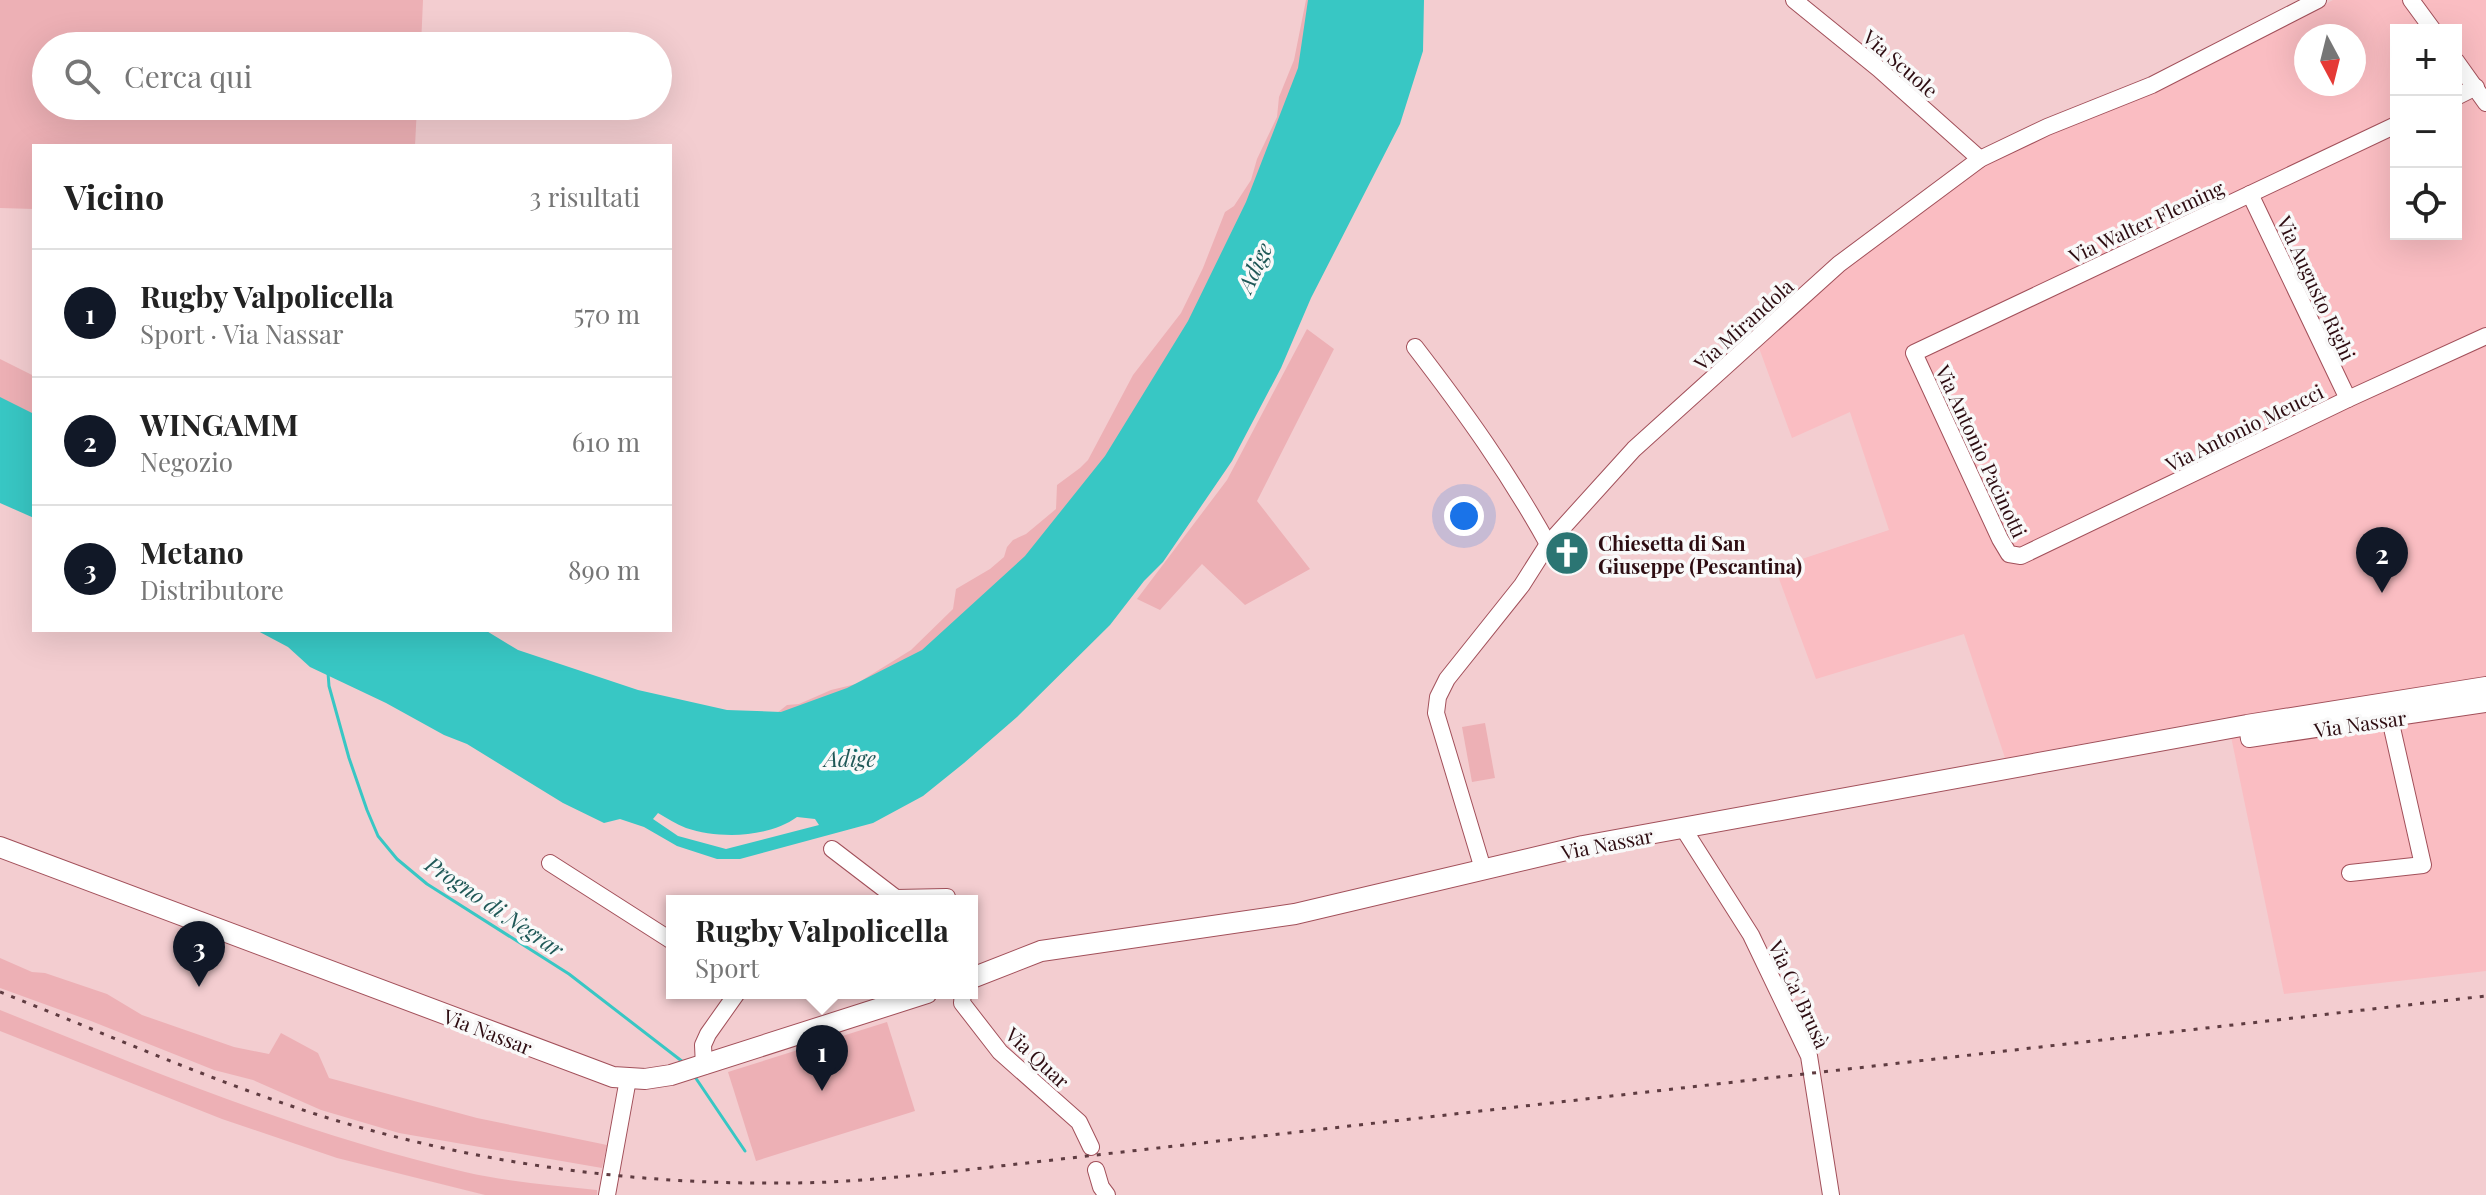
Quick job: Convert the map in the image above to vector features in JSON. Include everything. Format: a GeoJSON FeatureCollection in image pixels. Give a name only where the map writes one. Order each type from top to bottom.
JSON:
{"type":"FeatureCollection","features":[{"type":"Feature","properties":{"kind":"main road","name":"Via Nassar"},"geometry":{"type":"LineString","coordinates":[[978,976],[1041,951],[1295,914],[1583,846],[2247,725],[2486,687]]}},
{"type":"Feature","properties":{"kind":"main road","name":"Via Nassar"},"geometry":{"type":"LineString","coordinates":[[0,847],[598,1072],[628,1079],[671,1075],[700,1067],[909,999]]}},
{"type":"Feature","properties":{"kind":"street","name":"Via Scuole"},"geometry":{"type":"LineString","coordinates":[[1794,0],[1879,69],[1980,159]]}},
{"type":"Feature","properties":{"kind":"street","name":"Via Mirandola"},"geometry":{"type":"LineString","coordinates":[[1483,869],[1436,713],[1438,697],[1447,679],[1522,585],[1548,544],[1634,449],[1839,264],[1980,159],[2047,127],[2152,85],[2318,0]]}},
{"type":"Feature","properties":{"kind":"street"},"geometry":{"type":"LineString","coordinates":[[2411,0],[2429,24]]}},
{"type":"Feature","properties":{"kind":"street"},"geometry":{"type":"LineString","coordinates":[[2462,69],[2486,103]]}},
{"type":"Feature","properties":{"kind":"street"},"geometry":{"type":"LineString","coordinates":[[2458,96],[2476,87]]}},
{"type":"Feature","properties":{"kind":"street","name":"Via Walter Fleming"},"geometry":{"type":"LineString","coordinates":[[1914,353],[2390,128]]}},
{"type":"Feature","properties":{"kind":"street","name":"Via Augusto Righi"},"geometry":{"type":"LineString","coordinates":[[2250,194],[2348,399]]}},
{"type":"Feature","properties":{"kind":"street","name":"Via Antonio Meucci"},"geometry":{"type":"LineString","coordinates":[[2021,556],[2486,336]]}},
{"type":"Feature","properties":{"kind":"street"},"geometry":{"type":"LineString","coordinates":[[1415,347],[1475,425],[1520,493],[1548,544]]}},
{"type":"Feature","properties":{"kind":"street","name":"Via Antonio Pacinotti"},"geometry":{"type":"LineString","coordinates":[[1914,353],[2000,539],[2009,554],[2021,556]]}},
{"type":"Feature","properties":{"kind":"street","name":"Via Nassar"},"geometry":{"type":"LineString","coordinates":[[2247,725],[2249,739],[2486,704]]}},
{"type":"Feature","properties":{"kind":"street"},"geometry":{"type":"LineString","coordinates":[[2350,873],[2423,865],[2390,719]]}},
{"type":"Feature","properties":{"kind":"street","name":"Via Ca' Brusà"},"geometry":{"type":"LineString","coordinates":[[1683,828],[1751,935],[1809,1056],[1831,1195]]}},
{"type":"Feature","properties":{"kind":"street"},"geometry":{"type":"LineString","coordinates":[[832,849],[892,895]]}},
{"type":"Feature","properties":{"kind":"street"},"geometry":{"type":"LineString","coordinates":[[550,863],[666,937]]}},
{"type":"Feature","properties":{"kind":"street"},"geometry":{"type":"LineString","coordinates":[[700,1067],[708,1034],[733,999]]}},
{"type":"Feature","properties":{"kind":"street","name":"Via Quar"},"geometry":{"type":"LineString","coordinates":[[962,999],[962,1003],[1000,1052],[1079,1122],[1091,1147]]}},
{"type":"Feature","properties":{"kind":"street"},"geometry":{"type":"LineString","coordinates":[[607,1195],[628,1079]]}},
{"type":"Feature","properties":{"kind":"street"},"geometry":{"type":"LineString","coordinates":[[1096,1170],[1107,1195]]}},
{"type":"Feature","properties":{"kind":"shaded area"},"geometry":{"type":"Polygon","coordinates":[[[0,0],[423,0],[422,32],[32,32],[32,120],[416,120],[415,144],[32,144],[32,209],[0,208],[0,0]]]}},
{"type":"Feature","properties":{"kind":"shaded area"},"geometry":{"type":"Polygon","coordinates":[[[1306,0],[1326,0],[1269,187],[1057,542],[863,700],[777,713],[787,705],[799,704],[831,690],[856,684],[911,650],[953,609],[956,589],[990,569],[1004,557],[1013,540],[1026,534],[1056,509],[1057,485],[1088,460],[1133,375],[1181,313],[1225,212],[1234,206],[1251,180],[1257,159],[1277,117],[1279,97],[1294,60],[1306,0]]]}},
{"type":"Feature","properties":{"kind":"shaded area"},"geometry":{"type":"Polygon","coordinates":[[[2333,0],[2486,0],[2486,971],[2284,994],[2227,717],[2005,758],[1964,634],[1816,679],[1775,568],[1889,530],[1850,412],[1792,438],[1759,348],[1896,222],[2006,149],[2306,15],[2333,0]]]}},
{"type":"Feature","properties":{"kind":"shaded area"},"geometry":{"type":"Polygon","coordinates":[[[1307,329],[1334,349],[1257,501],[1310,569],[1245,605],[1202,564],[1160,610],[1137,599],[1227,480],[1307,329]]]}},
{"type":"Feature","properties":{"kind":"shaded area"},"geometry":{"type":"Polygon","coordinates":[[[0,359],[32,375],[32,416],[0,404],[0,359]]]}},
{"type":"Feature","properties":{"kind":"shaded area"},"geometry":{"type":"Polygon","coordinates":[[[1485,723],[1495,778],[1472,782],[1462,727],[1485,723]]]}},
{"type":"Feature","properties":{"kind":"shaded area"},"geometry":{"type":"Polygon","coordinates":[[[0,958],[32,972],[45,973],[107,994],[142,1015],[234,1047],[269,1054],[281,1033],[318,1053],[329,1078],[477,1118],[607,1145],[602,1168],[399,1133],[321,1110],[253,1080],[214,1070],[0,988],[0,958]]]}},
{"type":"Feature","properties":{"kind":"shaded area"},"geometry":{"type":"Polygon","coordinates":[[[0,1010],[230,1100],[346,1140],[465,1172],[597,1190],[597,1195],[485,1195],[337,1158],[222,1119],[0,1031],[0,1010]]]}},
{"type":"Feature","properties":{"kind":"shaded area"},"geometry":{"type":"Polygon","coordinates":[[[887,1022],[915,1111],[756,1161],[728,1072],[887,1022]]]}},
{"type":"Feature","properties":{"kind":"water","name":"Adige"},"geometry":{"type":"Polygon","coordinates":[[[1308,0],[1424,0],[1423,51],[1400,124],[1232,461],[1163,562],[1110,625],[1017,717],[964,763],[923,796],[873,823],[740,859],[717,859],[677,846],[644,827],[620,819],[604,823],[563,803],[467,744],[310,667],[288,647],[260,632],[488,632],[518,650],[638,690],[727,710],[781,712],[847,688],[922,650],[1025,556],[1105,456],[1188,321],[1246,202],[1298,68],[1308,0]],[[658,813],[653,819],[678,836],[726,849],[819,825],[815,819],[797,817],[758,833],[713,834],[686,828],[658,813]]]}},
{"type":"Feature","properties":{"kind":"water"},"geometry":{"type":"Polygon","coordinates":[[[0,397],[32,413],[32,517],[0,503],[0,397]]]}},
{"type":"Feature","properties":{"kind":"waterway","name":"Progno di Negrar"},"geometry":{"type":"LineString","coordinates":[[328,673],[349,758],[367,810],[378,836],[397,859],[427,884],[569,974],[683,1062]]}},
{"type":"Feature","properties":{"kind":"waterway","name":"Progno di Negrar"},"geometry":{"type":"LineString","coordinates":[[693,1074],[745,1151]]}},
{"type":"Feature","properties":{"kind":"railway"},"geometry":{"type":"LineString","coordinates":[[0,992],[245,1090],[384,1134],[555,1168],[730,1183],[845,1181],[939,1173],[2486,996]]}},
{"type":"Feature","properties":{"kind":"place","name":"Chiesetta di San Giuseppe (Pescantina)"},"geometry":{"type":"Point","coordinates":[1567,553]}},
{"type":"Feature","properties":{"kind":"place","name":"WINGAMM"},"geometry":{"type":"Point","coordinates":[2382,593]}},
{"type":"Feature","properties":{"kind":"place","name":"Metano"},"geometry":{"type":"Point","coordinates":[199,987]}},
{"type":"Feature","properties":{"kind":"place","name":"Rugby Valpolicella"},"geometry":{"type":"Point","coordinates":[822,1091]}}]}
